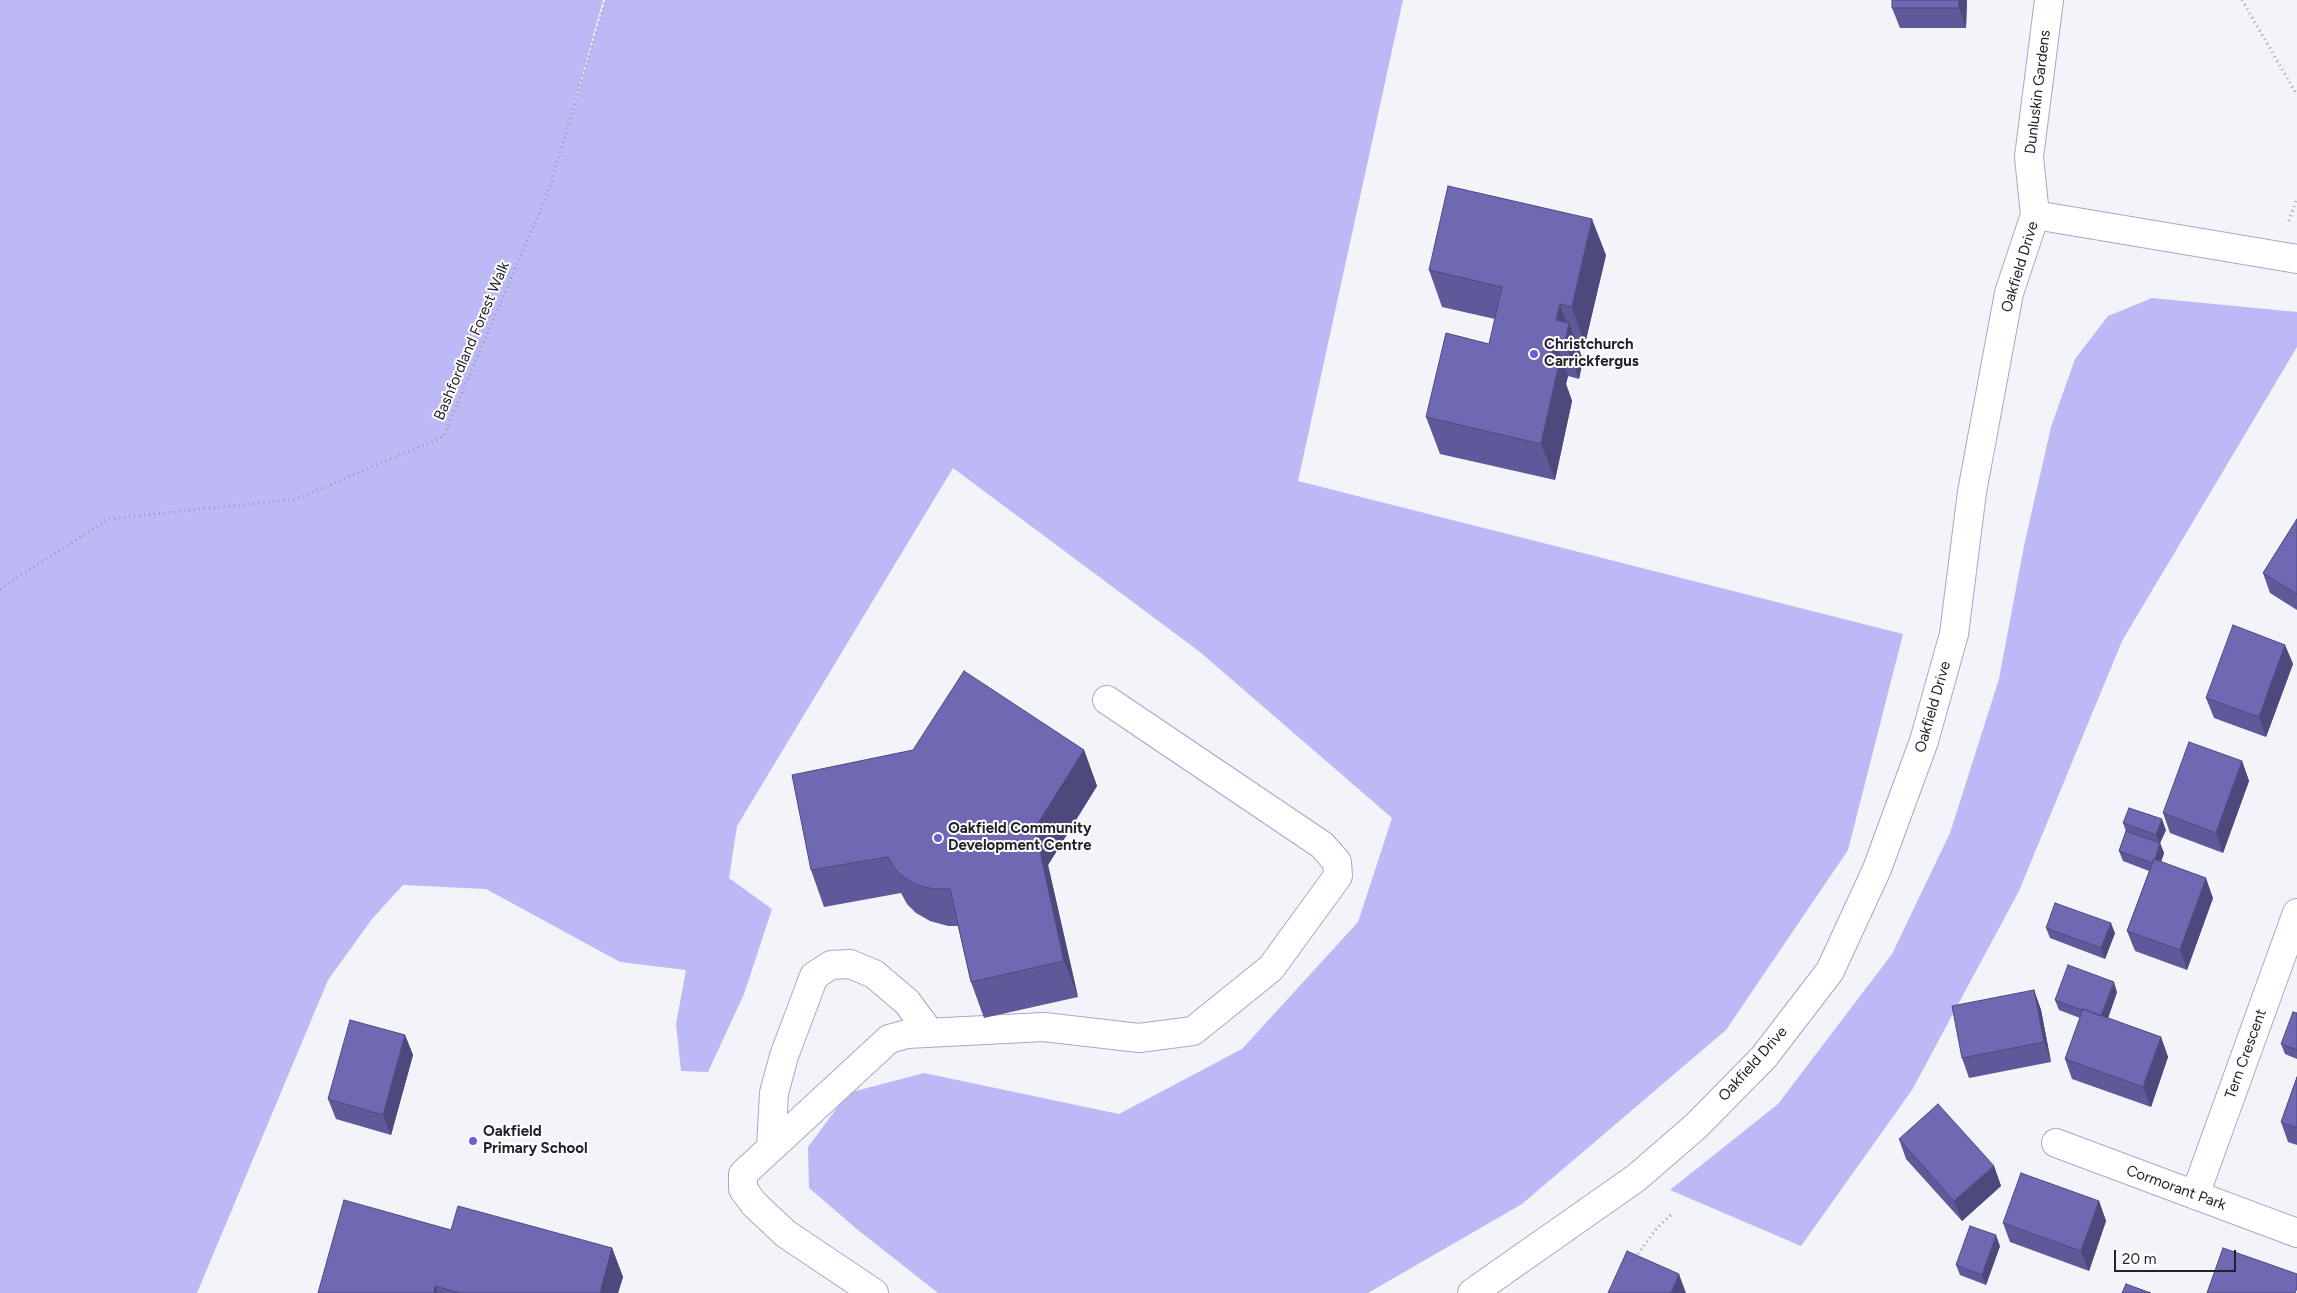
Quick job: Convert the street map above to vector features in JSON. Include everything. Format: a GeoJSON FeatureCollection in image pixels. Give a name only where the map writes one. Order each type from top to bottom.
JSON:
{"type":"FeatureCollection","features":[{"type":"Feature","properties":{"kind":"street","name":"Dunluskin Gardens"},"geometry":{"type":"LineString","coordinates":[[2035,215],[2029,157],[2049,0]]}},
{"type":"Feature","properties":{"kind":"street","name":"Oakfield Drive"},"geometry":{"type":"LineString","coordinates":[[1472,1293],[1636,1178],[1696,1126],[1764,1057],[1830,971],[1877,869],[1924,741],[1954,634],[1972,492],[2009,293],[2035,215],[2297,260]]}},
{"type":"Feature","properties":{"kind":"street"},"geometry":{"type":"LineString","coordinates":[[874,1293],[786,1234],[754,1204],[744,1189],[743,1174],[889,1039],[908,1034],[1044,1028],[1139,1038],[1192,1031],[1271,968],[1338,876],[1337,862],[1322,845],[1107,700]]}},
{"type":"Feature","properties":{"kind":"street","name":"Tern Crescent"},"geometry":{"type":"LineString","coordinates":[[2195,1195],[2297,913]]}},
{"type":"Feature","properties":{"kind":"street"},"geometry":{"type":"LineString","coordinates":[[771,1148],[774,1093],[784,1056],[814,976],[831,965],[850,964],[874,974],[907,1002],[930,1033]]}},
{"type":"Feature","properties":{"kind":"street","name":"Cormorant Park"},"geometry":{"type":"LineString","coordinates":[[2056,1143],[2297,1233]]}},
{"type":"Feature","properties":{"kind":"path","name":"Bashfordland Forest Walk"},"geometry":{"type":"LineString","coordinates":[[0,589],[108,519],[296,499],[442,437],[549,190],[605,0]]}},
{"type":"Feature","properties":{"kind":"path"},"geometry":{"type":"LineString","coordinates":[[2242,0],[2297,95]]}},
{"type":"Feature","properties":{"kind":"path"},"geometry":{"type":"LineString","coordinates":[[1631,1264],[1657,1228],[1673,1213]]}},
{"type":"Feature","properties":{"kind":"shaded area"},"geometry":{"type":"Polygon","coordinates":[[[0,0],[603,0],[568,127],[605,0],[1403,0],[1298,481],[1903,634],[1848,850],[1726,1030],[1522,1204],[1368,1293],[938,1293],[858,1230],[809,1188],[808,1147],[848,1093],[924,1073],[1119,1114],[1242,1049],[1358,922],[1392,818],[1200,652],[953,468],[737,826],[729,878],[772,909],[744,994],[708,1072],[681,1071],[676,1024],[686,970],[620,962],[486,889],[403,885],[372,919],[328,980],[197,1293],[0,1293],[0,0]]]}},
{"type":"Feature","properties":{"kind":"shaded area"},"geometry":{"type":"Polygon","coordinates":[[[2152,298],[2297,312],[2297,347],[2122,641],[2019,891],[1912,1090],[1801,1246],[1670,1190],[1778,1104],[1892,954],[1950,833],[1999,679],[2024,546],[2051,427],[2075,359],[2108,316],[2152,298]]]}},
{"type":"Feature","properties":{"kind":"building"},"geometry":{"type":"Polygon","coordinates":[[[1892,0],[1959,0],[1959,8],[1892,8],[1892,0]]]}},
{"type":"Feature","properties":{"kind":"building"},"geometry":{"type":"Polygon","coordinates":[[[1448,186],[1592,219],[1572,307],[1560,304],[1556,320],[1569,323],[1565,342],[1555,340],[1550,362],[1559,364],[1541,444],[1426,417],[1446,333],[1489,344],[1502,287],[1429,270],[1448,186]]]}},
{"type":"Feature","properties":{"kind":"building"},"geometry":{"type":"Polygon","coordinates":[[[2297,519],[2297,594],[2263,573],[2297,519]]]}},
{"type":"Feature","properties":{"kind":"building"},"geometry":{"type":"Polygon","coordinates":[[[2233,625],[2285,645],[2259,717],[2206,698],[2233,625]]]}},
{"type":"Feature","properties":{"kind":"building","name":"Oakfield Community Development Centre"},"geometry":{"type":"Polygon","coordinates":[[[964,671],[1084,750],[1035,828],[1064,961],[971,982],[950,889],[934,889],[917,885],[902,876],[888,857],[811,870],[792,775],[913,750],[964,671]]]}},
{"type":"Feature","properties":{"kind":"building"},"geometry":{"type":"Polygon","coordinates":[[[2189,742],[2242,761],[2216,833],[2163,813],[2189,742]]]}},
{"type":"Feature","properties":{"kind":"building"},"geometry":{"type":"Polygon","coordinates":[[[2129,808],[2162,819],[2156,835],[2123,823],[2129,808]]]}},
{"type":"Feature","properties":{"kind":"building"},"geometry":{"type":"Polygon","coordinates":[[[2126,831],[2160,843],[2152,863],[2119,851],[2126,831]]]}},
{"type":"Feature","properties":{"kind":"building"},"geometry":{"type":"Polygon","coordinates":[[[2154,859],[2206,878],[2180,950],[2127,931],[2154,859]]]}},
{"type":"Feature","properties":{"kind":"building"},"geometry":{"type":"Polygon","coordinates":[[[2055,903],[2111,923],[2101,948],[2046,928],[2055,903]]]}},
{"type":"Feature","properties":{"kind":"building"},"geometry":{"type":"Polygon","coordinates":[[[2068,965],[2114,982],[2101,1016],[2055,1000],[2068,965]]]}},
{"type":"Feature","properties":{"kind":"building"},"geometry":{"type":"Polygon","coordinates":[[[2034,990],[2044,1042],[1962,1058],[1952,1006],[2034,990]]]}},
{"type":"Feature","properties":{"kind":"building"},"geometry":{"type":"Polygon","coordinates":[[[2083,1009],[2161,1037],[2143,1087],[2065,1059],[2083,1009]]]}},
{"type":"Feature","properties":{"kind":"building"},"geometry":{"type":"Polygon","coordinates":[[[2293,1012],[2297,1013],[2297,1050],[2281,1044],[2293,1012]]]}},
{"type":"Feature","properties":{"kind":"building"},"geometry":{"type":"Polygon","coordinates":[[[350,1020],[405,1035],[383,1115],[328,1099],[350,1020]]]}},
{"type":"Feature","properties":{"kind":"building"},"geometry":{"type":"Polygon","coordinates":[[[2297,1077],[2297,1128],[2281,1122],[2297,1077]]]}},
{"type":"Feature","properties":{"kind":"building"},"geometry":{"type":"Polygon","coordinates":[[[1938,1104],[1994,1166],[1954,1201],[1899,1139],[1938,1104]]]}},
{"type":"Feature","properties":{"kind":"building"},"geometry":{"type":"Polygon","coordinates":[[[2021,1173],[2099,1201],[2081,1251],[2003,1223],[2021,1173]]]}},
{"type":"Feature","properties":{"kind":"building"},"geometry":{"type":"Polygon","coordinates":[[[344,1200],[451,1230],[458,1206],[612,1248],[600,1293],[460,1293],[435,1286],[434,1293],[318,1293],[344,1200]]]}},
{"type":"Feature","properties":{"kind":"building"},"geometry":{"type":"Polygon","coordinates":[[[1970,1226],[1996,1235],[1982,1275],[1956,1265],[1970,1226]]]}},
{"type":"Feature","properties":{"kind":"building"},"geometry":{"type":"Polygon","coordinates":[[[2223,1248],[2297,1274],[2295,1293],[2207,1293],[2223,1248]]]}},
{"type":"Feature","properties":{"kind":"building"},"geometry":{"type":"Polygon","coordinates":[[[1627,1251],[1679,1274],[1671,1293],[1608,1293],[1627,1251]]]}},
{"type":"Feature","properties":{"kind":"building"},"geometry":{"type":"Polygon","coordinates":[[[2126,1284],[2151,1293],[2122,1293],[2126,1284]]]}},
{"type":"Feature","properties":{"kind":"place","name":"Christchurch Carrickfergus"},"geometry":{"type":"Point","coordinates":[1534,354]}},
{"type":"Feature","properties":{"kind":"place","name":"Oakfield Community Development Centre"},"geometry":{"type":"Point","coordinates":[938,838]}},
{"type":"Feature","properties":{"kind":"place","name":"Oakfield Primary School"},"geometry":{"type":"Point","coordinates":[473,1141]}}]}
